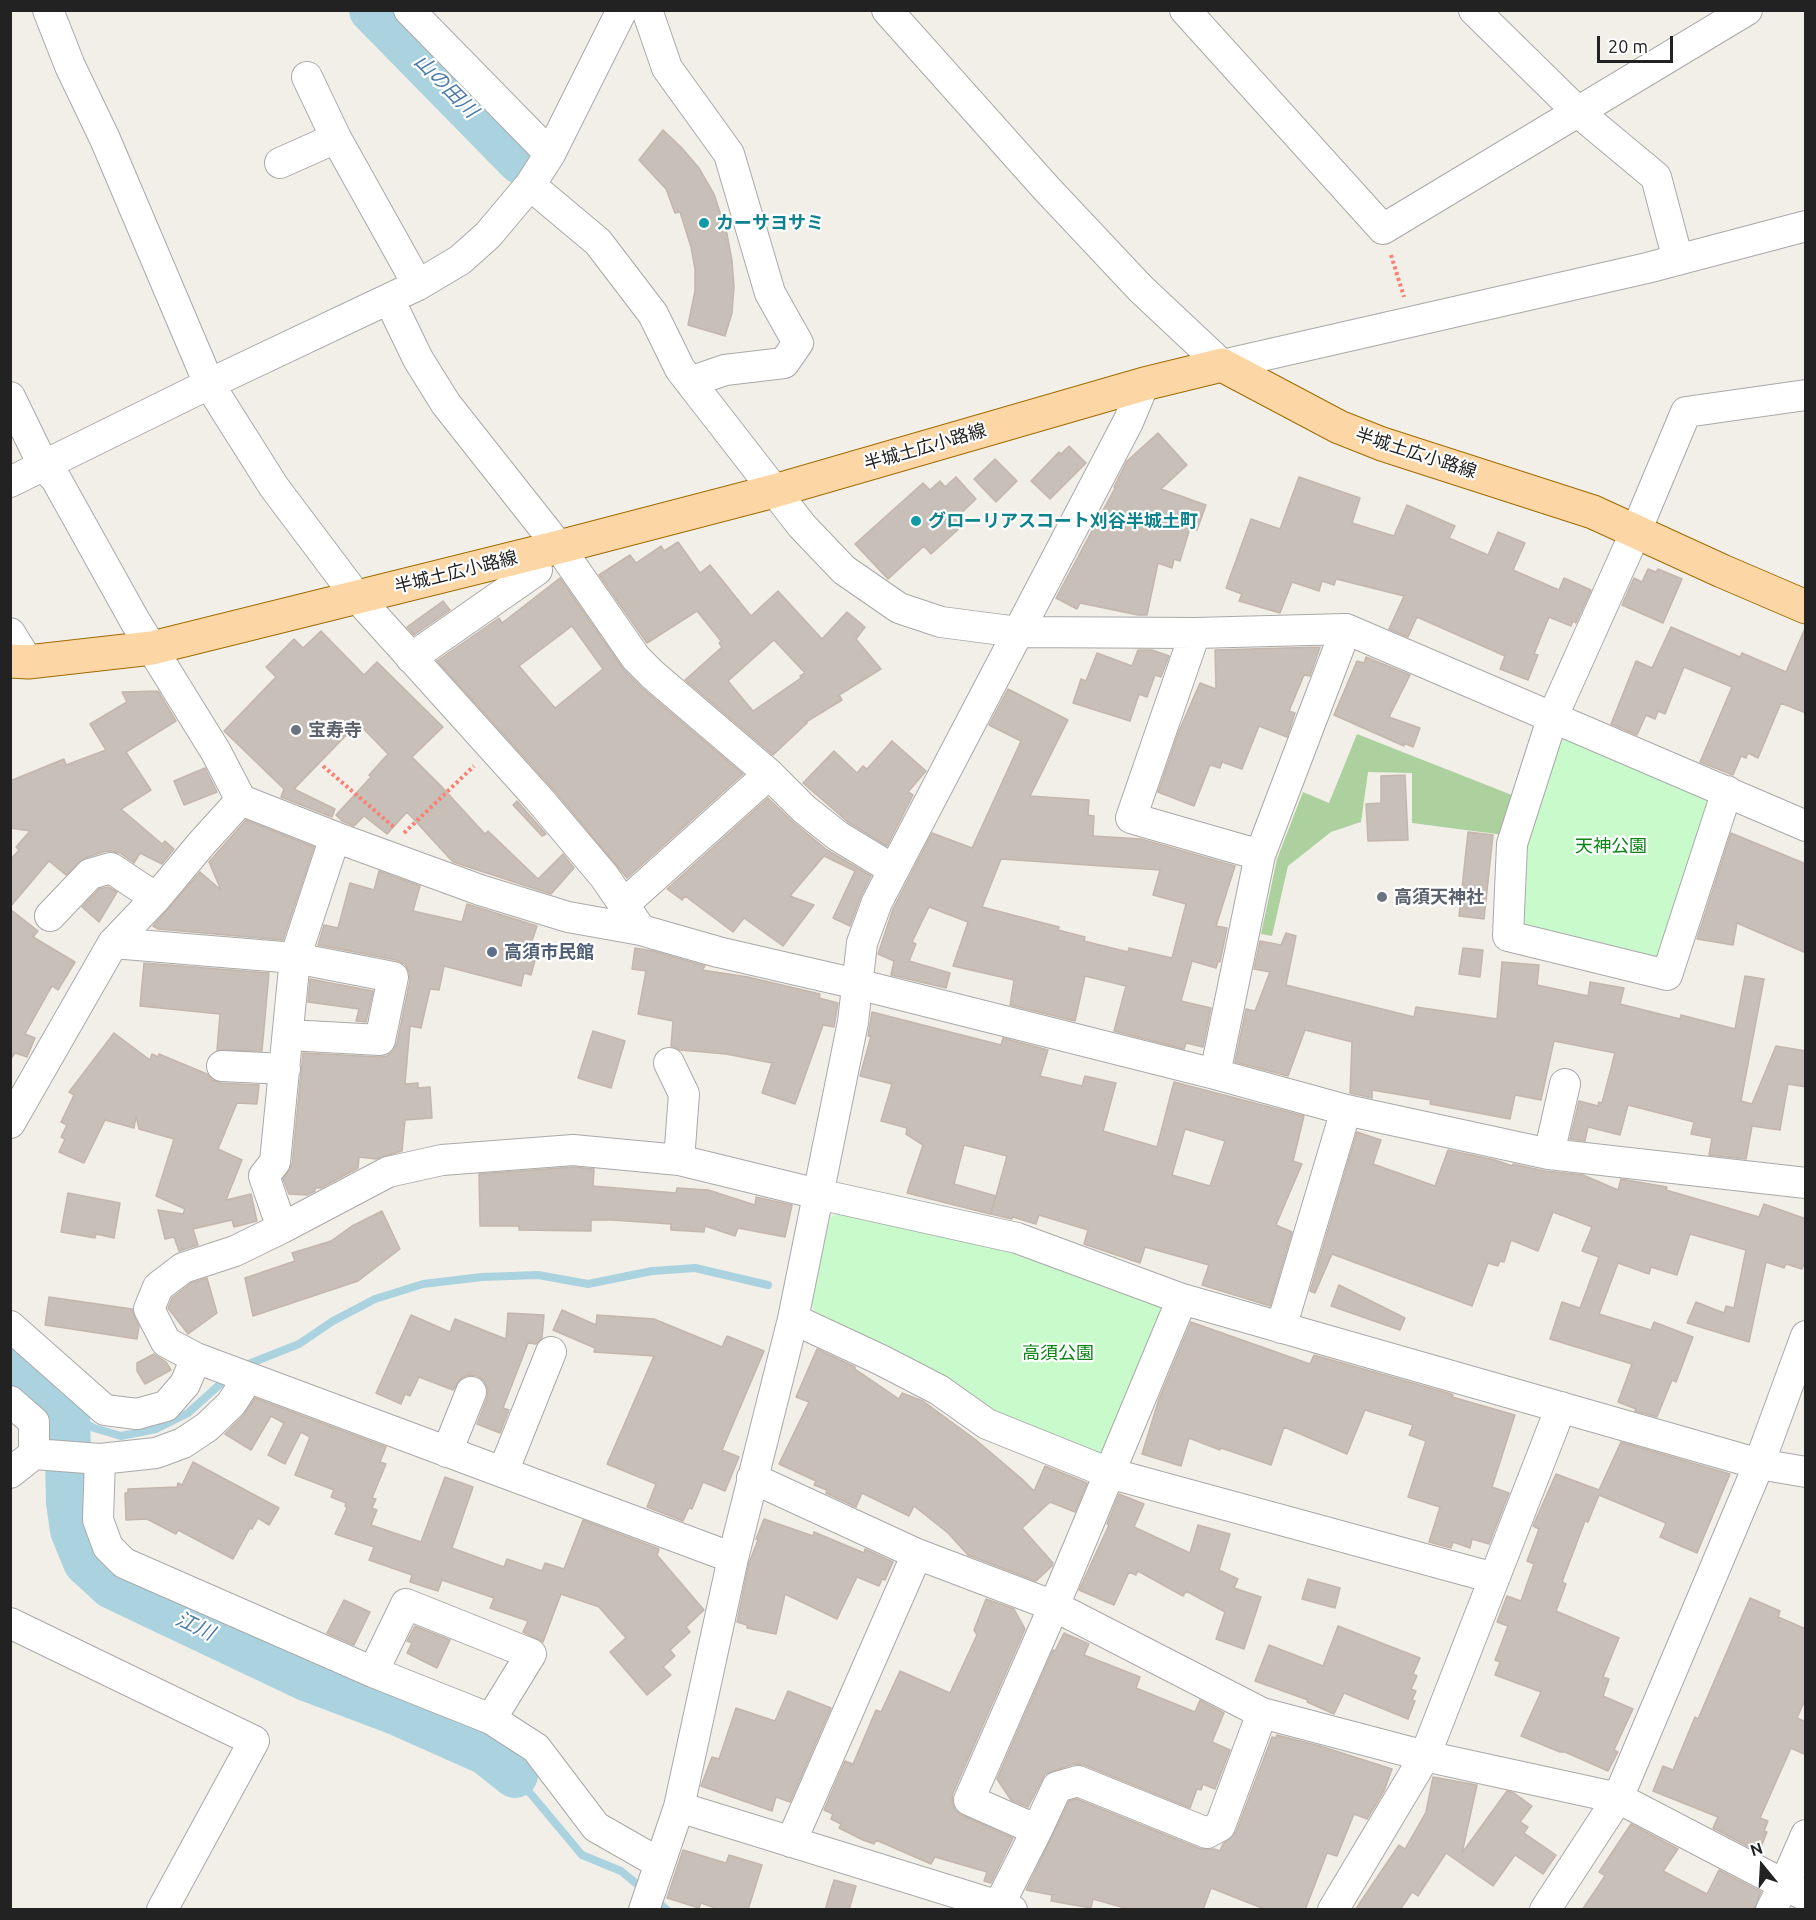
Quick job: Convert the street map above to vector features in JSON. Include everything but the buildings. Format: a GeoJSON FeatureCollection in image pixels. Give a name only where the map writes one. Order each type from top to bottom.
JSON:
{"type":"FeatureCollection","features":[{"type":"Feature","properties":{"kind":"main road","name":"半城土広小路線"},"geometry":{"type":"LineString","coordinates":[[20,662],[152,648],[356,596],[548,559],[1144,384],[1222,365],[1340,427],[1382,444],[1593,512],[1806,607]]}},
{"type":"Feature","properties":{"kind":"street"},"geometry":{"type":"LineString","coordinates":[[48,10],[70,66],[105,139],[209,384],[274,487],[356,596],[590,859],[641,930]]}},
{"type":"Feature","properties":{"kind":"street"},"geometry":{"type":"LineString","coordinates":[[409,10],[550,154]]}},
{"type":"Feature","properties":{"kind":"street"},"geometry":{"type":"LineString","coordinates":[[887,10],[1046,188],[1133,281],[1222,365],[1678,260],[1806,226]]}},
{"type":"Feature","properties":{"kind":"street"},"geometry":{"type":"LineString","coordinates":[[1185,10],[1383,229],[1748,10]]}},
{"type":"Feature","properties":{"kind":"street"},"geometry":{"type":"LineString","coordinates":[[1474,10],[1578,112],[1656,177],[1678,260]]}},
{"type":"Feature","properties":{"kind":"street"},"geometry":{"type":"LineString","coordinates":[[10,482],[418,285],[460,260],[488,235],[530,185],[550,154],[627,11],[729,154],[770,293],[798,343],[784,363],[725,370],[690,382]]}},
{"type":"Feature","properties":{"kind":"street"},"geometry":{"type":"LineString","coordinates":[[307,77],[336,138],[418,285]]}},
{"type":"Feature","properties":{"kind":"street"},"geometry":{"type":"LineString","coordinates":[[280,163],[336,138]]}},
{"type":"Feature","properties":{"kind":"street"},"geometry":{"type":"LineString","coordinates":[[530,185],[598,242],[653,314],[680,369],[802,526],[844,570],[899,608],[941,622],[1018,632],[1195,633],[1346,629],[1806,826]]}},
{"type":"Feature","properties":{"kind":"street"},"geometry":{"type":"LineString","coordinates":[[389,299],[418,359],[548,559],[652,675],[769,774],[804,809],[838,836],[894,870]]}},
{"type":"Feature","properties":{"kind":"street"},"geometry":{"type":"LineString","coordinates":[[644,1910],[679,1808],[733,1558],[793,1319],[853,1022],[862,943],[877,902],[1128,422],[1144,384]]}},
{"type":"Feature","properties":{"kind":"street"},"geometry":{"type":"LineString","coordinates":[[1727,791],[1667,975],[1508,936],[1512,844],[1553,716],[1636,531],[1686,412],[1806,395]]}},
{"type":"Feature","properties":{"kind":"street"},"geometry":{"type":"LineString","coordinates":[[10,397],[44,467],[56,479],[135,621],[216,752],[241,800],[480,890],[568,917],[641,930],[718,952],[857,984],[1215,1074],[1346,1110],[1549,1154],[1806,1183]]}},
{"type":"Feature","properties":{"kind":"street"},"geometry":{"type":"LineString","coordinates":[[411,658],[548,559]]}},
{"type":"Feature","properties":{"kind":"street"},"geometry":{"type":"LineString","coordinates":[[1215,1074],[1260,855],[1346,629]]}},
{"type":"Feature","properties":{"kind":"street"},"geometry":{"type":"LineString","coordinates":[[10,633],[20,662]]}},
{"type":"Feature","properties":{"kind":"street"},"geometry":{"type":"LineString","coordinates":[[1195,633],[1131,818],[1260,855]]}},
{"type":"Feature","properties":{"kind":"street"},"geometry":{"type":"LineString","coordinates":[[624,904],[769,774]]}},
{"type":"Feature","properties":{"kind":"street"},"geometry":{"type":"LineString","coordinates":[[10,1123],[113,943],[156,898],[241,800]]}},
{"type":"Feature","properties":{"kind":"street"},"geometry":{"type":"LineString","coordinates":[[282,1228],[264,1176],[275,1162],[296,958],[335,837]]}},
{"type":"Feature","properties":{"kind":"street"},"geometry":{"type":"LineString","coordinates":[[50,916],[90,874],[111,868],[156,898]]}},
{"type":"Feature","properties":{"kind":"street"},"geometry":{"type":"LineString","coordinates":[[113,943],[296,958],[393,977],[380,1040],[288,1035]]}},
{"type":"Feature","properties":{"kind":"street"},"geometry":{"type":"LineString","coordinates":[[669,1063],[684,1094],[679,1160]]}},
{"type":"Feature","properties":{"kind":"street"},"geometry":{"type":"LineString","coordinates":[[222,1065],[285,1069]]}},
{"type":"Feature","properties":{"kind":"street"},"geometry":{"type":"LineString","coordinates":[[1549,1154],[1565,1084]]}},
{"type":"Feature","properties":{"kind":"street"},"geometry":{"type":"LineString","coordinates":[[1281,1328],[1346,1110]]}},
{"type":"Feature","properties":{"kind":"street"},"geometry":{"type":"LineString","coordinates":[[733,1558],[206,1362],[166,1342],[149,1309],[158,1287],[183,1268],[235,1251],[388,1172],[442,1160],[573,1150],[679,1160],[818,1194],[1017,1238],[1182,1299],[1759,1464],[1806,1472]]}},
{"type":"Feature","properties":{"kind":"street"},"geometry":{"type":"LineString","coordinates":[[1037,1830],[969,1800],[1054,1606],[1182,1299]]}},
{"type":"Feature","properties":{"kind":"street"},"geometry":{"type":"LineString","coordinates":[[793,1319],[939,1390],[987,1424],[1109,1473],[1494,1578]]}},
{"type":"Feature","properties":{"kind":"street"},"geometry":{"type":"LineString","coordinates":[[10,1326],[105,1410],[137,1414],[166,1406],[206,1362]]}},
{"type":"Feature","properties":{"kind":"street"},"geometry":{"type":"LineString","coordinates":[[1545,1910],[1618,1798],[1759,1464],[1806,1336]]}},
{"type":"Feature","properties":{"kind":"street"},"geometry":{"type":"LineString","coordinates":[[503,1472],[551,1352]]}},
{"type":"Feature","properties":{"kind":"street"},"geometry":{"type":"LineString","coordinates":[[10,1473],[35,1454],[99,1459],[156,1454],[183,1443],[207,1427],[231,1404],[247,1378]]}},
{"type":"Feature","properties":{"kind":"street"},"geometry":{"type":"LineString","coordinates":[[447,1452],[471,1392]]}},
{"type":"Feature","properties":{"kind":"street"},"geometry":{"type":"LineString","coordinates":[[10,1401],[34,1422],[35,1454]]}},
{"type":"Feature","properties":{"kind":"street"},"geometry":{"type":"LineString","coordinates":[[1332,1910],[1425,1756],[1562,1407]]}},
{"type":"Feature","properties":{"kind":"street"},"geometry":{"type":"LineString","coordinates":[[99,1459],[98,1520],[108,1547],[124,1563],[373,1672],[491,1719],[536,1748],[596,1827],[659,1863]]}},
{"type":"Feature","properties":{"kind":"street"},"geometry":{"type":"LineString","coordinates":[[753,1478],[916,1554],[1054,1606],[1262,1713],[1425,1756],[1618,1798],[1795,1890]]}},
{"type":"Feature","properties":{"kind":"street"},"geometry":{"type":"LineString","coordinates":[[791,1842],[916,1554]]}},
{"type":"Feature","properties":{"kind":"street"},"geometry":{"type":"LineString","coordinates":[[373,1672],[406,1604],[531,1654],[491,1719]]}},
{"type":"Feature","properties":{"kind":"street"},"geometry":{"type":"LineString","coordinates":[[10,1623],[254,1741],[162,1910]]}},
{"type":"Feature","properties":{"kind":"street"},"geometry":{"type":"LineString","coordinates":[[679,1808],[1005,1907],[1057,1787],[1078,1781],[1207,1833],[1220,1826],[1262,1713]]}},
{"type":"Feature","properties":{"kind":"street"},"geometry":{"type":"LineString","coordinates":[[1770,1910],[1795,1890],[1806,1835]]}},
{"type":"Feature","properties":{"kind":"path"},"geometry":{"type":"LineString","coordinates":[[1383,229],[1411,322]]}},
{"type":"Feature","properties":{"kind":"path"},"geometry":{"type":"LineString","coordinates":[[323,766],[403,834],[492,749]]}},
{"type":"Feature","properties":{"kind":"green space","name":"天神公園"},"geometry":{"type":"Polygon","coordinates":[[[1559,731],[1716,799],[1661,964],[1518,930],[1523,845],[1559,731]]]}},
{"type":"Feature","properties":{"kind":"green space"},"geometry":{"type":"Polygon","coordinates":[[[1357,734],[1517,797],[1504,835],[1412,823],[1412,773],[1368,772],[1361,822],[1331,832],[1288,866],[1272,936],[1261,934],[1277,859],[1303,792],[1329,803],[1357,734]]]}},
{"type":"Feature","properties":{"kind":"green space","name":"高須公園"},"geometry":{"type":"Polygon","coordinates":[[[843,1210],[1006,1250],[1160,1301],[1165,1311],[1106,1453],[1093,1455],[990,1413],[815,1313],[811,1302],[830,1218],[843,1210]]]}},
{"type":"Feature","properties":{"kind":"waterway","name":"山の田川"},"geometry":{"type":"LineString","coordinates":[[372,10],[520,161]]}},
{"type":"Feature","properties":{"kind":"waterway"},"geometry":{"type":"LineString","coordinates":[[241,1367],[299,1344],[333,1321],[375,1299],[423,1284],[482,1277],[538,1275],[588,1284],[652,1271],[695,1268],[768,1285]]}},
{"type":"Feature","properties":{"kind":"waterway","name":"江川"},"geometry":{"type":"LineString","coordinates":[[10,1363],[67,1413],[69,1502],[73,1530],[86,1562],[112,1586],[306,1678],[396,1712],[486,1752],[515,1775]]}},
{"type":"Feature","properties":{"kind":"waterway"},"geometry":{"type":"LineString","coordinates":[[67,1413],[94,1428],[121,1436],[156,1429],[188,1413],[227,1378]]}},
{"type":"Feature","properties":{"kind":"waterway"},"geometry":{"type":"LineString","coordinates":[[515,1775],[582,1855],[621,1871],[643,1889]]}},
{"type":"Feature","properties":{"kind":"waterway"},"geometry":{"type":"LineString","coordinates":[[654,1899],[667,1910]]}},
{"type":"Feature","properties":{"kind":"place","name":"カーサヨサミ"},"geometry":{"type":"Point","coordinates":[704,223]}},
{"type":"Feature","properties":{"kind":"place","name":"グローリアスコート刈谷半城土町"},"geometry":{"type":"Point","coordinates":[916,521]}},
{"type":"Feature","properties":{"kind":"place","name":"宝寿寺"},"geometry":{"type":"Point","coordinates":[296,730]}},
{"type":"Feature","properties":{"kind":"place","name":"高須天神社"},"geometry":{"type":"Point","coordinates":[1382,897]}},
{"type":"Feature","properties":{"kind":"place","name":"高須市民館"},"geometry":{"type":"Point","coordinates":[492,952]}}]}
